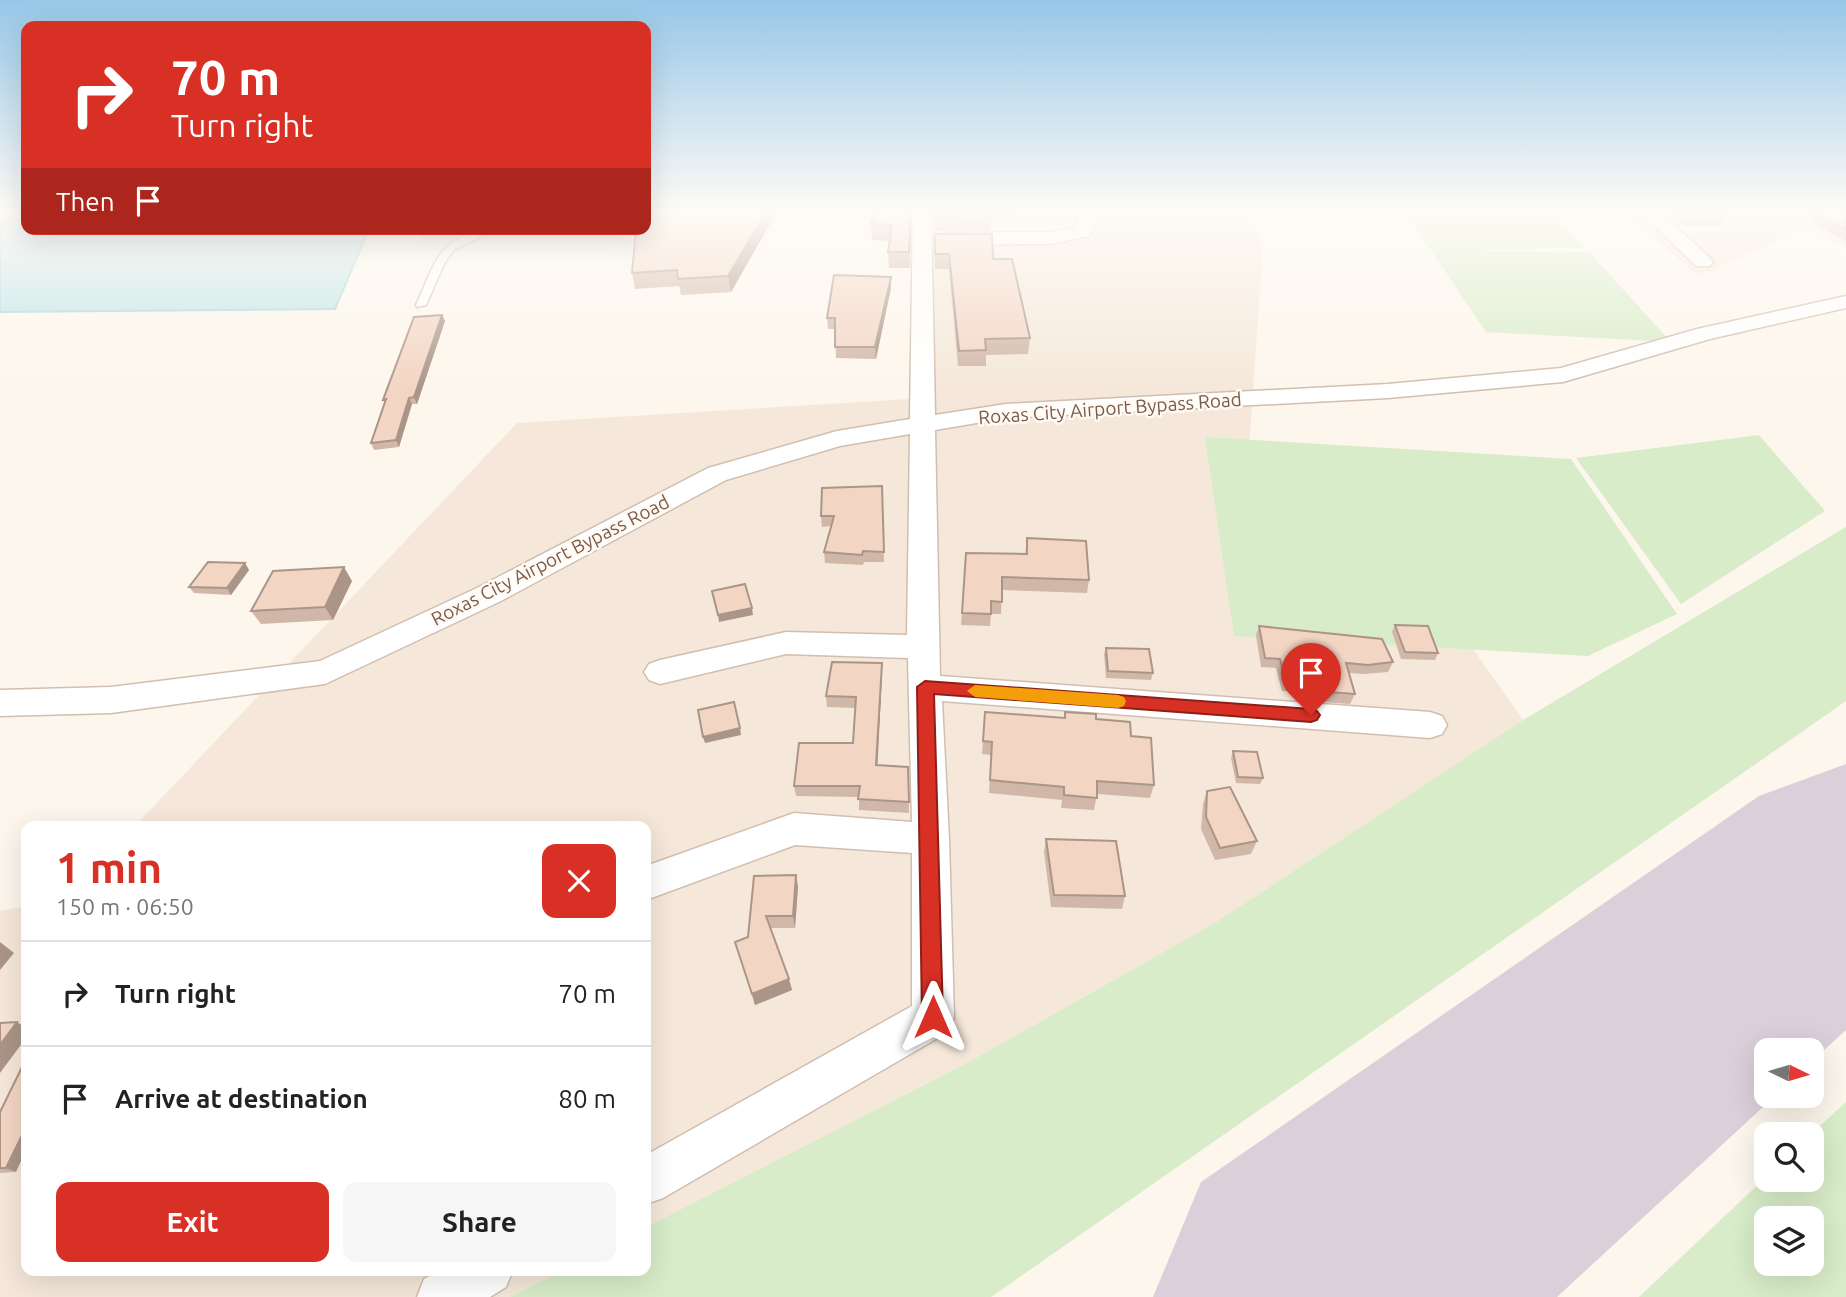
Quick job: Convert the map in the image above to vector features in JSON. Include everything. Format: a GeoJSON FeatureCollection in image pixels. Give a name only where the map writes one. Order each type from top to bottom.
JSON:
{"type":"FeatureCollection","features":[{"type":"Feature","properties":{"kind":"street"},"geometry":{"type":"LineString","coordinates":[[651,1178],[933,1017],[931,839],[923,647],[922,270]]}},
{"type":"Feature","properties":{"kind":"street","name":"Roxas City Airport Bypass Road"},"geometry":{"type":"LineString","coordinates":[[0,703],[111,700],[325,672],[488,595],[717,474],[837,439],[1006,411],[1388,391],[1563,375],[1705,334],[1846,302]]}},
{"type":"Feature","properties":{"kind":"street"},"geometry":{"type":"LineString","coordinates":[[660,672],[786,643],[923,647]]}},
{"type":"Feature","properties":{"kind":"street"},"geometry":{"type":"LineString","coordinates":[[925,687],[1430,725]]}},
{"type":"Feature","properties":{"kind":"street"},"geometry":{"type":"LineString","coordinates":[[651,881],[794,829],[931,839]]}},
{"type":"Feature","properties":{"kind":"street"},"geometry":{"type":"LineString","coordinates":[[442,1297],[479,1276]]}},
{"type":"Feature","properties":{"kind":"lane"},"geometry":{"type":"LineString","coordinates":[[421,305],[437,270]]}},
{"type":"Feature","properties":{"kind":"shaded area"},"geometry":{"type":"Polygon","coordinates":[[[928,270],[1261,270],[1242,548],[1457,626],[1523,720],[1213,924],[967,1063],[651,1224],[651,821],[140,821],[517,423],[926,398],[928,270]]]}},
{"type":"Feature","properties":{"kind":"shaded area"},"geometry":{"type":"Polygon","coordinates":[[[1690,270],[1715,270],[1699,277],[1690,270]]]}},
{"type":"Feature","properties":{"kind":"shaded area"},"geometry":{"type":"Polygon","coordinates":[[[21,907],[21,1276],[551,1276],[510,1297],[0,1297],[0,911],[21,907]]]}},
{"type":"Feature","properties":{"kind":"green space"},"geometry":{"type":"Polygon","coordinates":[[[1444,270],[1605,270],[1671,342],[1486,332],[1444,270]]]}},
{"type":"Feature","properties":{"kind":"green space"},"geometry":{"type":"Polygon","coordinates":[[[1759,435],[1825,511],[1681,604],[1576,458],[1759,435]]]}},
{"type":"Feature","properties":{"kind":"green space"},"geometry":{"type":"Polygon","coordinates":[[[1205,437],[1571,459],[1677,614],[1588,656],[1234,636],[1205,437]]]}},
{"type":"Feature","properties":{"kind":"green space"},"geometry":{"type":"Polygon","coordinates":[[[1846,527],[1846,701],[991,1297],[510,1297],[551,1276],[651,1276],[651,1224],[967,1063],[1213,924],[1523,720],[1846,527]]]}},
{"type":"Feature","properties":{"kind":"green space"},"geometry":{"type":"Polygon","coordinates":[[[1846,1102],[1846,1297],[1639,1297],[1754,1188],[1754,1192],[1824,1192],[1824,1122],[1846,1102]]]}},
{"type":"Feature","properties":{"kind":"water"},"geometry":{"type":"Polygon","coordinates":[[[0,270],[352,270],[335,309],[0,312],[0,270]]]}},
{"type":"Feature","properties":{"kind":"building"},"geometry":{"type":"Polygon","coordinates":[[[632,270],[732,270],[728,276],[678,279],[677,270],[632,273],[632,270]]]}},
{"type":"Feature","properties":{"kind":"building"},"geometry":{"type":"Polygon","coordinates":[[[951,270],[1014,270],[1030,338],[985,339],[986,350],[959,351],[951,270]]]}},
{"type":"Feature","properties":{"kind":"building"},"geometry":{"type":"Polygon","coordinates":[[[834,275],[891,277],[875,347],[835,347],[835,318],[827,318],[834,275]]]}},
{"type":"Feature","properties":{"kind":"building"},"geometry":{"type":"Polygon","coordinates":[[[442,315],[414,397],[409,398],[396,440],[371,443],[386,399],[383,400],[414,317],[442,315]]]}},
{"type":"Feature","properties":{"kind":"building"},"geometry":{"type":"Polygon","coordinates":[[[882,486],[884,552],[863,551],[862,555],[824,552],[834,516],[821,516],[822,488],[882,486]]]}},
{"type":"Feature","properties":{"kind":"building"},"geometry":{"type":"Polygon","coordinates":[[[1027,538],[1086,541],[1089,580],[1002,577],[1002,602],[991,601],[991,614],[962,613],[966,553],[1027,554],[1027,538]]]}},
{"type":"Feature","properties":{"kind":"building"},"geometry":{"type":"Polygon","coordinates":[[[208,562],[245,563],[227,588],[189,587],[208,562]]]}},
{"type":"Feature","properties":{"kind":"building"},"geometry":{"type":"Polygon","coordinates":[[[344,567],[325,607],[251,611],[273,571],[344,567]]]}},
{"type":"Feature","properties":{"kind":"building"},"geometry":{"type":"Polygon","coordinates":[[[745,584],[752,608],[718,615],[712,591],[745,584]]]}},
{"type":"Feature","properties":{"kind":"building"},"geometry":{"type":"Polygon","coordinates":[[[1395,625],[1428,626],[1438,653],[1405,652],[1395,625]]]}},
{"type":"Feature","properties":{"kind":"building"},"geometry":{"type":"Polygon","coordinates":[[[1259,626],[1382,639],[1393,662],[1368,665],[1346,663],[1355,694],[1302,690],[1300,682],[1286,682],[1280,659],[1265,658],[1259,626]]]}},
{"type":"Feature","properties":{"kind":"building"},"geometry":{"type":"Polygon","coordinates":[[[1106,648],[1149,649],[1153,673],[1108,671],[1106,648]]]}},
{"type":"Feature","properties":{"kind":"building"},"geometry":{"type":"Polygon","coordinates":[[[832,662],[882,663],[876,765],[908,767],[909,802],[858,799],[860,786],[794,786],[799,743],[853,743],[856,697],[826,696],[832,662]]]}},
{"type":"Feature","properties":{"kind":"building"},"geometry":{"type":"Polygon","coordinates":[[[734,702],[740,728],[703,737],[698,710],[734,702]]]}},
{"type":"Feature","properties":{"kind":"building"},"geometry":{"type":"Polygon","coordinates":[[[985,712],[1065,718],[1065,712],[1096,714],[1096,719],[1130,722],[1131,736],[1151,738],[1154,785],[1097,781],[1097,798],[1064,795],[1064,787],[990,780],[992,742],[983,741],[985,712]]]}},
{"type":"Feature","properties":{"kind":"building"},"geometry":{"type":"Polygon","coordinates":[[[1233,751],[1257,752],[1263,778],[1238,777],[1233,751]]]}},
{"type":"Feature","properties":{"kind":"building"},"geometry":{"type":"Polygon","coordinates":[[[1230,787],[1257,841],[1220,848],[1206,817],[1207,791],[1230,787]]]}},
{"type":"Feature","properties":{"kind":"building"},"geometry":{"type":"Polygon","coordinates":[[[1046,839],[1116,841],[1125,896],[1054,895],[1046,839]]]}},
{"type":"Feature","properties":{"kind":"building"},"geometry":{"type":"Polygon","coordinates":[[[796,875],[793,916],[766,916],[789,979],[752,994],[735,942],[748,937],[754,876],[796,875]]]}},
{"type":"Feature","properties":{"kind":"building"},"geometry":{"type":"Polygon","coordinates":[[[17,1022],[0,1045],[0,1023],[17,1022]]]}},
{"type":"Feature","properties":{"kind":"building"},"geometry":{"type":"Polygon","coordinates":[[[21,1069],[21,1137],[6,1168],[0,1168],[0,1112],[21,1069]]]}},
{"type":"Feature","properties":{"kind":"runway"},"geometry":{"type":"LineString","coordinates":[[1316,1297],[1846,873]]}},
{"type":"Feature","properties":{"kind":"slow traffic"},"geometry":{"type":"LineString","coordinates":[[975,691],[1118,701]]}},
{"type":"Feature","properties":{"kind":"route"},"geometry":{"type":"LineString","coordinates":[[933,1017],[931,839],[925,687],[1311,715]]}}]}
